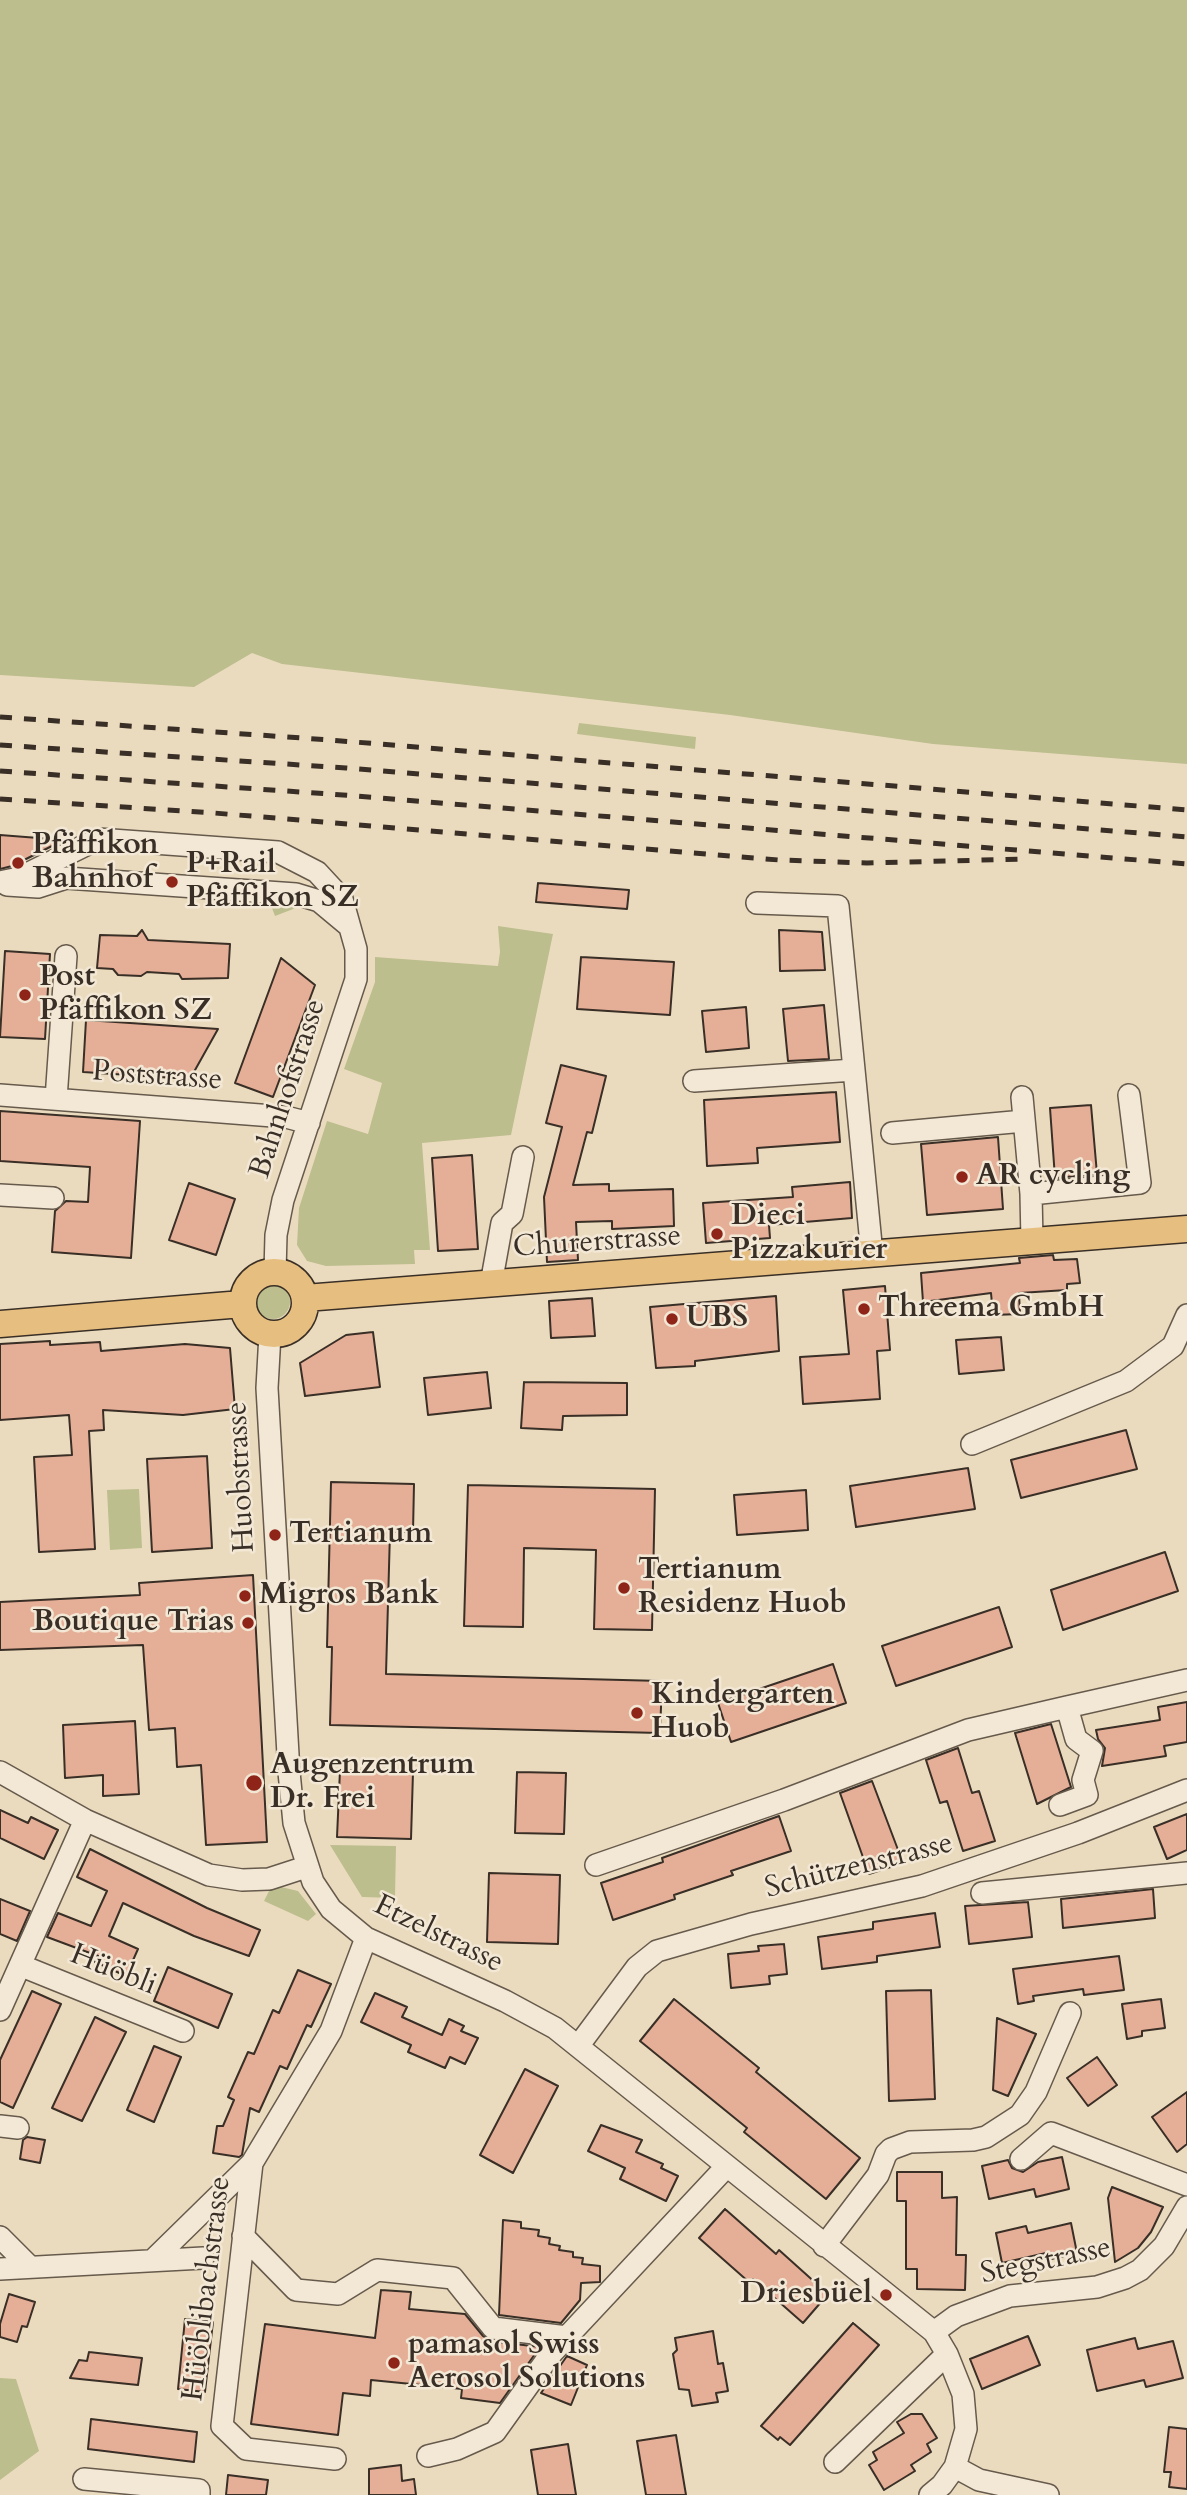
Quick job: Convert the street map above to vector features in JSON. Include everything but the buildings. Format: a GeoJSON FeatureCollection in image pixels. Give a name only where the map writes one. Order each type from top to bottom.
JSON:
{"type":"FeatureCollection","features":[{"type":"Feature","properties":{"kind":"main road","name":"Churerstrasse"},"geometry":{"type":"LineString","coordinates":[[305,1298],[1187,1228]]}},
{"type":"Feature","properties":{"kind":"main road"},"geometry":{"type":"LineString","coordinates":[[275,1272],[292,1278],[301,1287],[305,1298],[303,1312],[296,1324],[284,1332],[270,1334],[251,1324],[242,1304],[250,1282],[264,1273],[275,1272]]}},
{"type":"Feature","properties":{"kind":"main road"},"geometry":{"type":"LineString","coordinates":[[0,1324],[242,1304]]}},
{"type":"Feature","properties":{"kind":"street","name":"Bahnhofstrasse"},"geometry":{"type":"LineString","coordinates":[[0,882],[38,887],[98,839],[278,852],[303,863],[335,889],[342,899],[357,958],[356,979],[280,1213],[275,1272]]}},
{"type":"Feature","properties":{"kind":"street"},"geometry":{"type":"LineString","coordinates":[[270,893],[284,890],[294,878],[292,863],[278,852]]}},
{"type":"Feature","properties":{"kind":"street","name":"Bahnhofstrasse"},"geometry":{"type":"LineString","coordinates":[[64,868],[309,897],[338,914],[349,926]]}},
{"type":"Feature","properties":{"kind":"street"},"geometry":{"type":"LineString","coordinates":[[757,903],[838,906],[872,1254]]}},
{"type":"Feature","properties":{"kind":"street"},"geometry":{"type":"LineString","coordinates":[[56,1099],[66,956]]}},
{"type":"Feature","properties":{"kind":"street"},"geometry":{"type":"LineString","coordinates":[[694,1081],[854,1070]]}},
{"type":"Feature","properties":{"kind":"street","name":"Poststrasse"},"geometry":{"type":"LineString","coordinates":[[0,1095],[286,1117],[309,1123]]}},
{"type":"Feature","properties":{"kind":"street"},"geometry":{"type":"LineString","coordinates":[[1031,1194],[1140,1183],[1129,1095]]}},
{"type":"Feature","properties":{"kind":"street"},"geometry":{"type":"LineString","coordinates":[[1022,1097],[1031,1194],[1032,1241]]}},
{"type":"Feature","properties":{"kind":"street"},"geometry":{"type":"LineString","coordinates":[[892,1133],[1024,1121]]}},
{"type":"Feature","properties":{"kind":"street"},"geometry":{"type":"LineString","coordinates":[[491,1284],[502,1223],[512,1214],[523,1157]]}},
{"type":"Feature","properties":{"kind":"street"},"geometry":{"type":"LineString","coordinates":[[0,1195],[53,1198]]}},
{"type":"Feature","properties":{"kind":"street"},"geometry":{"type":"LineString","coordinates":[[972,1444],[1126,1381],[1173,1346],[1187,1315]]}},
{"type":"Feature","properties":{"kind":"street","name":"Huobstrasse"},"geometry":{"type":"LineString","coordinates":[[270,1334],[267,1388],[289,1772],[294,1823],[306,1867]]}},
{"type":"Feature","properties":{"kind":"street"},"geometry":{"type":"LineString","coordinates":[[596,1865],[784,1800],[968,1730],[1187,1680]]}},
{"type":"Feature","properties":{"kind":"street"},"geometry":{"type":"LineString","coordinates":[[1060,1805],[1087,1795],[1083,1780],[1092,1751],[1076,1739],[1067,1707]]}},
{"type":"Feature","properties":{"kind":"street"},"geometry":{"type":"LineString","coordinates":[[0,1772],[85,1820],[209,1875],[242,1880],[269,1879],[306,1867]]}},
{"type":"Feature","properties":{"kind":"street","name":"Schützenstrasse"},"geometry":{"type":"LineString","coordinates":[[579,2045],[637,1967],[657,1951],[751,1924],[922,1886],[1078,1833],[1187,1790]]}},
{"type":"Feature","properties":{"kind":"street"},"geometry":{"type":"LineString","coordinates":[[0,2010],[22,1966],[85,1820]]}},
{"type":"Feature","properties":{"kind":"street","name":"Etzelstrasse"},"geometry":{"type":"LineString","coordinates":[[306,1867],[331,1909],[366,1938],[505,2001],[555,2028],[934,2332],[947,2354],[963,2394],[965,2411],[963,2446],[955,2467],[942,2486],[930,2495]]}},
{"type":"Feature","properties":{"kind":"street"},"geometry":{"type":"LineString","coordinates":[[982,1894],[1187,1873]]}},
{"type":"Feature","properties":{"kind":"street","name":"Hüöblibachstrasse"},"geometry":{"type":"LineString","coordinates":[[335,2459],[246,2449],[222,2426],[252,2163],[331,2031],[366,1938]]}},
{"type":"Feature","properties":{"kind":"street","name":"Hüöbli"},"geometry":{"type":"LineString","coordinates":[[22,1966],[183,2031]]}},
{"type":"Feature","properties":{"kind":"street"},"geometry":{"type":"LineString","coordinates":[[824,2245],[878,2175],[886,2154],[891,2149],[909,2142],[986,2137],[1020,2115],[1036,2092],[1070,2013]]}},
{"type":"Feature","properties":{"kind":"street"},"geometry":{"type":"LineString","coordinates":[[1021,2159],[1051,2133],[1187,2185]]}},
{"type":"Feature","properties":{"kind":"street"},"geometry":{"type":"LineString","coordinates":[[153,2260],[252,2163]]}},
{"type":"Feature","properties":{"kind":"street"},"geometry":{"type":"LineString","coordinates":[[428,2456],[457,2449],[495,2432],[550,2355],[726,2167]]}},
{"type":"Feature","properties":{"kind":"street","name":"Stegstrasse"},"geometry":{"type":"LineString","coordinates":[[934,2332],[956,2316],[1010,2296],[1097,2287],[1125,2278],[1140,2270],[1164,2246],[1187,2207]]}},
{"type":"Feature","properties":{"kind":"street"},"geometry":{"type":"LineString","coordinates":[[243,2236],[296,2290],[338,2294],[377,2270],[453,2278],[494,2328],[567,2337]]}},
{"type":"Feature","properties":{"kind":"street"},"geometry":{"type":"LineString","coordinates":[[0,2237],[30,2267]]}},
{"type":"Feature","properties":{"kind":"street"},"geometry":{"type":"LineString","coordinates":[[0,2269],[203,2258]]}},
{"type":"Feature","properties":{"kind":"street"},"geometry":{"type":"LineString","coordinates":[[835,2462],[947,2354]]}},
{"type":"Feature","properties":{"kind":"street"},"geometry":{"type":"LineString","coordinates":[[955,2467],[979,2480],[1048,2495]]}},
{"type":"Feature","properties":{"kind":"street"},"geometry":{"type":"LineString","coordinates":[[83,2479],[199,2490],[199,2495]]}},
{"type":"Feature","properties":{"kind":"green space"},"geometry":{"type":"Polygon","coordinates":[[[0,0],[1187,0],[1187,764],[933,744],[730,715],[282,664],[252,653],[194,687],[0,675],[0,0]]]}},
{"type":"Feature","properties":{"kind":"green space"},"geometry":{"type":"Polygon","coordinates":[[[579,723],[696,737],[695,749],[577,734],[579,723]]]}},
{"type":"Feature","properties":{"kind":"green space"},"geometry":{"type":"Polygon","coordinates":[[[269,900],[302,903],[301,906],[275,916],[269,900]]]}},
{"type":"Feature","properties":{"kind":"green space"},"geometry":{"type":"Polygon","coordinates":[[[498,926],[553,934],[511,1135],[422,1143],[430,1250],[414,1250],[415,1264],[326,1266],[307,1261],[297,1245],[299,1208],[327,1121],[368,1134],[382,1083],[344,1069],[375,982],[375,957],[498,966],[498,926]]]}},
{"type":"Feature","properties":{"kind":"green space"},"geometry":{"type":"Polygon","coordinates":[[[273,1285],[285,1290],[290,1302],[285,1314],[273,1319],[261,1314],[256,1302],[261,1290],[273,1285]]]}},
{"type":"Feature","properties":{"kind":"green space"},"geometry":{"type":"Polygon","coordinates":[[[139,1489],[142,1548],[110,1550],[107,1490],[139,1489]]]}},
{"type":"Feature","properties":{"kind":"green space"},"geometry":{"type":"Polygon","coordinates":[[[330,1845],[396,1846],[395,1898],[362,1897],[330,1845]]]}},
{"type":"Feature","properties":{"kind":"green space"},"geometry":{"type":"Polygon","coordinates":[[[277,1886],[298,1891],[316,1914],[308,1921],[264,1901],[270,1889],[277,1886]]]}},
{"type":"Feature","properties":{"kind":"green space"},"geometry":{"type":"Polygon","coordinates":[[[0,2378],[16,2379],[39,2451],[0,2480],[0,2378]]]}},
{"type":"Feature","properties":{"kind":"railway"},"geometry":{"type":"LineString","coordinates":[[0,717],[330,740],[1187,810]]}},
{"type":"Feature","properties":{"kind":"railway"},"geometry":{"type":"LineString","coordinates":[[0,745],[346,768],[1187,837]]}},
{"type":"Feature","properties":{"kind":"railway"},"geometry":{"type":"LineString","coordinates":[[0,771],[343,795],[1187,864]]}},
{"type":"Feature","properties":{"kind":"railway"},"geometry":{"type":"LineString","coordinates":[[0,799],[214,813],[779,860],[867,863],[1026,859]]}},
{"type":"Feature","properties":{"kind":"place","name":"Pfäffikon Bahnhof"},"geometry":{"type":"Point","coordinates":[18,863]}},
{"type":"Feature","properties":{"kind":"place","name":"P+Rail Pfäffikon SZ"},"geometry":{"type":"Point","coordinates":[172,882]}},
{"type":"Feature","properties":{"kind":"place","name":"Post Pfäffikon SZ"},"geometry":{"type":"Point","coordinates":[25,995]}},
{"type":"Feature","properties":{"kind":"place","name":"AR cycling"},"geometry":{"type":"Point","coordinates":[962,1177]}},
{"type":"Feature","properties":{"kind":"place","name":"Dieci Pizzakurier"},"geometry":{"type":"Point","coordinates":[717,1234]}},
{"type":"Feature","properties":{"kind":"place","name":"Threema GmbH"},"geometry":{"type":"Point","coordinates":[864,1309]}},
{"type":"Feature","properties":{"kind":"place","name":"UBS"},"geometry":{"type":"Point","coordinates":[672,1319]}},
{"type":"Feature","properties":{"kind":"place","name":"Tertianum"},"geometry":{"type":"Point","coordinates":[275,1535]}},
{"type":"Feature","properties":{"kind":"place","name":"Tertianum Residenz Huob"},"geometry":{"type":"Point","coordinates":[624,1588]}},
{"type":"Feature","properties":{"kind":"place","name":"Migros Bank"},"geometry":{"type":"Point","coordinates":[245,1596]}},
{"type":"Feature","properties":{"kind":"place","name":"Boutique Trias"},"geometry":{"type":"Point","coordinates":[248,1623]}},
{"type":"Feature","properties":{"kind":"place","name":"Kindergarten Huob"},"geometry":{"type":"Point","coordinates":[637,1713]}},
{"type":"Feature","properties":{"kind":"place","name":"Augenzentrum Dr. Frei"},"geometry":{"type":"Point","coordinates":[254,1783]}},
{"type":"Feature","properties":{"kind":"place","name":"Driesbüel"},"geometry":{"type":"Point","coordinates":[886,2295]}},
{"type":"Feature","properties":{"kind":"place","name":"pamasol Swiss Aerosol Solutions"},"geometry":{"type":"Point","coordinates":[394,2363]}}]}
